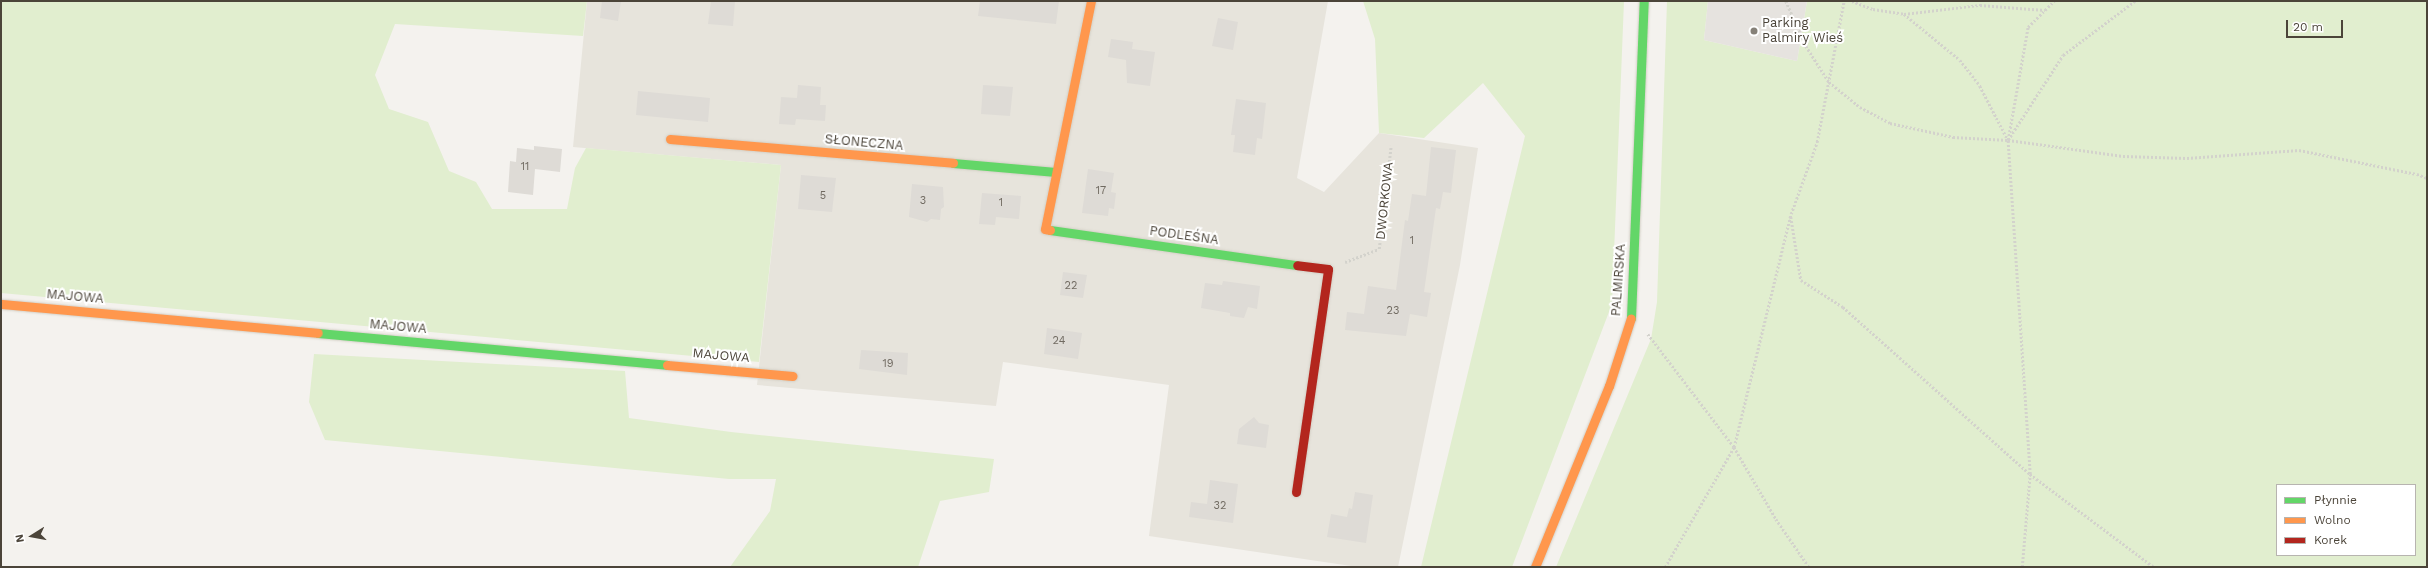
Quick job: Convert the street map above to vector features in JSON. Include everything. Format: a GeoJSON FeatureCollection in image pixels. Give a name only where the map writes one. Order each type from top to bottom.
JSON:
{"type":"FeatureCollection","features":[{"type":"Feature","properties":{"kind":"street","name":"PODLEŚNA"},"geometry":{"type":"LineString","coordinates":[[1091,1],[1045,229],[1328,269]]}},
{"type":"Feature","properties":{"kind":"street","name":"PALMIRSKA"},"geometry":{"type":"LineString","coordinates":[[1535,567],[1609,386],[1633,312],[1644,1]]}},
{"type":"Feature","properties":{"kind":"street","name":"SŁONECZNA"},"geometry":{"type":"LineString","coordinates":[[670,139],[1056,172]]}},
{"type":"Feature","properties":{"kind":"street"},"geometry":{"type":"LineString","coordinates":[[1296,492],[1328,269]]}},
{"type":"Feature","properties":{"kind":"street","name":"MAJOWA"},"geometry":{"type":"LineString","coordinates":[[1,304],[793,376]]}},
{"type":"Feature","properties":{"kind":"path"},"geometry":{"type":"LineString","coordinates":[[1786,1],[1806,46],[1829,82],[1860,107],[1890,124],[1953,137],[2008,140],[2123,156],[2187,158],[2299,150],[2417,174],[2427,178]]}},
{"type":"Feature","properties":{"kind":"path"},"geometry":{"type":"LineString","coordinates":[[1665,567],[1734,447],[1791,214],[1817,142],[1844,1]]}},
{"type":"Feature","properties":{"kind":"path"},"geometry":{"type":"LineString","coordinates":[[1852,1],[1873,9],[1904,14],[1980,5],[2045,10]]}},
{"type":"Feature","properties":{"kind":"path"},"geometry":{"type":"LineString","coordinates":[[2022,567],[2030,474],[2008,140],[2028,27],[2054,1]]}},
{"type":"Feature","properties":{"kind":"path"},"geometry":{"type":"LineString","coordinates":[[2008,140],[2063,55],[2134,1]]}},
{"type":"Feature","properties":{"kind":"path"},"geometry":{"type":"LineString","coordinates":[[1904,14],[1960,60],[1980,86],[2008,140]]}},
{"type":"Feature","properties":{"kind":"path","name":"DWORKOWA"},"geometry":{"type":"LineString","coordinates":[[1328,269],[1380,249],[1391,146]]}},
{"type":"Feature","properties":{"kind":"path"},"geometry":{"type":"LineString","coordinates":[[1791,214],[1801,280],[1843,307],[2030,474],[2154,567]]}},
{"type":"Feature","properties":{"kind":"path"},"geometry":{"type":"LineString","coordinates":[[1633,312],[1651,340],[1734,447],[1776,519],[1809,567]]}},
{"type":"Feature","properties":{"kind":"shaded area"},"geometry":{"type":"Polygon","coordinates":[[[587,1],[1328,1],[1297,178],[1324,192],[1379,133],[1478,148],[1460,265],[1398,567],[1358,567],[1149,536],[1169,385],[1003,362],[996,406],[757,385],[781,165],[573,147],[587,1]]]}},
{"type":"Feature","properties":{"kind":"shaded area","name":"Parking Palmiry Wieś"},"geometry":{"type":"Polygon","coordinates":[[[1708,1],[1807,1],[1797,61],[1704,40],[1708,1]]]}},
{"type":"Feature","properties":{"kind":"green space"},"geometry":{"type":"Polygon","coordinates":[[[1,1],[587,1],[583,36],[395,24],[375,75],[389,109],[428,122],[449,171],[476,182],[492,209],[567,209],[575,168],[586,148],[781,165],[759,362],[1,293],[1,1]]]}},
{"type":"Feature","properties":{"kind":"green space"},"geometry":{"type":"Polygon","coordinates":[[[1363,1],[1624,1],[1612,304],[1512,567],[1421,567],[1525,136],[1483,83],[1424,138],[1379,133],[1375,39],[1363,1]]]}},
{"type":"Feature","properties":{"kind":"green space"},"geometry":{"type":"Polygon","coordinates":[[[1667,1],[1708,1],[1704,40],[1797,61],[1807,1],[2427,1],[2427,567],[1556,567],[1651,339],[1657,302],[1667,1]]]}},
{"type":"Feature","properties":{"kind":"green space"},"geometry":{"type":"Polygon","coordinates":[[[314,354],[625,371],[629,418],[731,432],[994,459],[989,492],[940,501],[918,567],[730,567],[770,511],[776,479],[729,479],[325,440],[309,402],[314,354]]]}},
{"type":"Feature","properties":{"kind":"building"},"geometry":{"type":"Polygon","coordinates":[[[602,1],[621,1],[618,21],[600,18],[602,1]]]}},
{"type":"Feature","properties":{"kind":"building"},"geometry":{"type":"Polygon","coordinates":[[[711,1],[735,1],[733,26],[708,24],[711,1]]]}},
{"type":"Feature","properties":{"kind":"building"},"geometry":{"type":"Polygon","coordinates":[[[980,1],[1059,1],[1056,24],[978,16],[980,1]]]}},
{"type":"Feature","properties":{"kind":"building"},"geometry":{"type":"Polygon","coordinates":[[[1218,18],[1238,22],[1233,50],[1212,46],[1218,18]]]}},
{"type":"Feature","properties":{"kind":"building"},"geometry":{"type":"Polygon","coordinates":[[[1111,39],[1133,42],[1132,49],[1155,52],[1150,86],[1127,83],[1126,60],[1108,57],[1111,39]]]}},
{"type":"Feature","properties":{"kind":"building"},"geometry":{"type":"Polygon","coordinates":[[[798,85],[821,87],[820,105],[826,105],[825,121],[796,119],[795,125],[779,124],[781,97],[797,98],[798,85]]]}},
{"type":"Feature","properties":{"kind":"building"},"geometry":{"type":"Polygon","coordinates":[[[983,85],[1013,87],[1010,116],[981,114],[983,85]]]}},
{"type":"Feature","properties":{"kind":"building"},"geometry":{"type":"Polygon","coordinates":[[[638,91],[710,98],[708,122],[636,115],[638,91]]]}},
{"type":"Feature","properties":{"kind":"building"},"geometry":{"type":"Polygon","coordinates":[[[1236,99],[1266,103],[1262,139],[1257,138],[1255,155],[1233,152],[1235,135],[1231,135],[1236,99]]]}},
{"type":"Feature","properties":{"kind":"building"},"geometry":{"type":"Polygon","coordinates":[[[534,146],[562,149],[560,172],[535,169],[533,195],[508,192],[510,161],[516,162],[517,148],[534,150],[534,146]]]}},
{"type":"Feature","properties":{"kind":"building"},"geometry":{"type":"Polygon","coordinates":[[[1431,147],[1456,150],[1451,193],[1443,192],[1440,209],[1436,208],[1424,292],[1431,293],[1427,317],[1410,314],[1406,336],[1345,330],[1347,312],[1364,314],[1368,286],[1396,290],[1405,220],[1408,221],[1412,194],[1426,196],[1431,147]]]}},
{"type":"Feature","properties":{"kind":"building"},"geometry":{"type":"Polygon","coordinates":[[[1088,169],[1114,173],[1111,192],[1116,193],[1114,209],[1109,208],[1108,216],[1082,213],[1088,169]]]}},
{"type":"Feature","properties":{"kind":"building"},"geometry":{"type":"Polygon","coordinates":[[[801,175],[836,178],[832,212],[798,209],[801,175]]]}},
{"type":"Feature","properties":{"kind":"building"},"geometry":{"type":"Polygon","coordinates":[[[912,184],[943,187],[944,207],[941,209],[940,220],[931,219],[927,222],[909,217],[912,184]]]}},
{"type":"Feature","properties":{"kind":"building"},"geometry":{"type":"Polygon","coordinates":[[[982,193],[1021,196],[1019,219],[996,217],[995,225],[979,224],[982,193]]]}},
{"type":"Feature","properties":{"kind":"building"},"geometry":{"type":"Polygon","coordinates":[[[1063,272],[1087,275],[1083,298],[1060,295],[1063,272]]]}},
{"type":"Feature","properties":{"kind":"building"},"geometry":{"type":"Polygon","coordinates":[[[1223,281],[1260,286],[1257,309],[1248,307],[1244,318],[1230,316],[1230,313],[1201,308],[1205,283],[1222,285],[1223,281]]]}},
{"type":"Feature","properties":{"kind":"building"},"geometry":{"type":"Polygon","coordinates":[[[1047,328],[1082,333],[1078,359],[1044,354],[1047,328]]]}},
{"type":"Feature","properties":{"kind":"building"},"geometry":{"type":"Polygon","coordinates":[[[861,350],[908,353],[907,375],[859,369],[861,350]]]}},
{"type":"Feature","properties":{"kind":"building"},"geometry":{"type":"Polygon","coordinates":[[[1254,417],[1259,423],[1269,425],[1266,448],[1237,444],[1239,429],[1254,417]]]}},
{"type":"Feature","properties":{"kind":"building"},"geometry":{"type":"Polygon","coordinates":[[[1210,480],[1238,484],[1233,523],[1189,517],[1191,502],[1207,504],[1210,480]]]}},
{"type":"Feature","properties":{"kind":"building"},"geometry":{"type":"Polygon","coordinates":[[[1355,492],[1373,495],[1366,543],[1327,537],[1331,514],[1347,517],[1349,508],[1352,509],[1355,492]]]}},
{"type":"Feature","properties":{"kind":"traffic: fast"},"geometry":{"type":"LineString","coordinates":[[1631,318],[1644,1]]}},
{"type":"Feature","properties":{"kind":"traffic: fast"},"geometry":{"type":"LineString","coordinates":[[953,163],[1056,172]]}},
{"type":"Feature","properties":{"kind":"traffic: fast"},"geometry":{"type":"LineString","coordinates":[[1050,230],[1297,265]]}},
{"type":"Feature","properties":{"kind":"traffic: fast"},"geometry":{"type":"LineString","coordinates":[[318,333],[667,365]]}},
{"type":"Feature","properties":{"kind":"traffic: slow"},"geometry":{"type":"LineString","coordinates":[[1050,230],[1045,229],[1091,1]]}},
{"type":"Feature","properties":{"kind":"traffic: slow"},"geometry":{"type":"LineString","coordinates":[[670,139],[953,163]]}},
{"type":"Feature","properties":{"kind":"traffic: slow"},"geometry":{"type":"LineString","coordinates":[[1,304],[318,333]]}},
{"type":"Feature","properties":{"kind":"traffic: slow"},"geometry":{"type":"LineString","coordinates":[[1535,567],[1609,386],[1631,318]]}},
{"type":"Feature","properties":{"kind":"traffic: slow"},"geometry":{"type":"LineString","coordinates":[[667,365],[793,376]]}},
{"type":"Feature","properties":{"kind":"traffic: jam"},"geometry":{"type":"LineString","coordinates":[[1296,492],[1328,269],[1297,265]]}},
{"type":"Feature","properties":{"kind":"place","name":"Parking Palmiry Wieś"},"geometry":{"type":"Point","coordinates":[1754,31]}}]}
